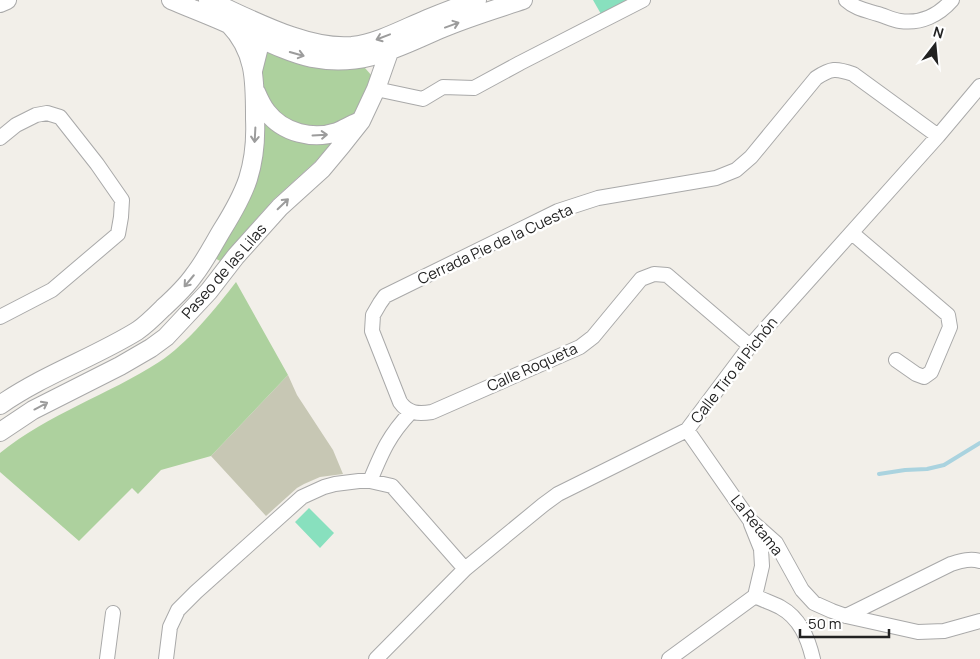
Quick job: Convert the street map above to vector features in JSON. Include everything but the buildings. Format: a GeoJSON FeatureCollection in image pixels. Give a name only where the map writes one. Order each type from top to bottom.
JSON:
{"type":"FeatureCollection","features":[{"type":"Feature","properties":{"kind":"street"},"geometry":{"type":"LineString","coordinates":[[0,4],[8,0]]}},
{"type":"Feature","properties":{"kind":"street"},"geometry":{"type":"LineString","coordinates":[[171,0],[229,24],[310,42],[351,46],[383,38],[477,0]]}},
{"type":"Feature","properties":{"kind":"street"},"geometry":{"type":"LineString","coordinates":[[208,0],[265,33],[288,51],[313,58],[353,61],[389,52],[445,27],[523,0]]}},
{"type":"Feature","properties":{"kind":"street"},"geometry":{"type":"LineString","coordinates":[[376,89],[423,100],[443,87],[474,88],[643,0]]}},
{"type":"Feature","properties":{"kind":"street"},"geometry":{"type":"LineString","coordinates":[[846,0],[854,7],[900,21],[916,22],[933,17],[952,0]]}},
{"type":"Feature","properties":{"kind":"street","name":"Paseo de las Lilas"},"geometry":{"type":"LineString","coordinates":[[0,405],[22,391],[138,330],[176,296],[194,276],[243,193],[254,149],[255,83],[253,66],[247,49],[236,31],[229,24]]}},
{"type":"Feature","properties":{"kind":"street","name":"Paseo de las Lilas"},"geometry":{"type":"LineString","coordinates":[[255,83],[265,33]]}},
{"type":"Feature","properties":{"kind":"street","name":"Paseo de las Lilas"},"geometry":{"type":"LineString","coordinates":[[0,432],[33,410],[136,357],[166,336],[209,291],[236,256],[280,207],[322,169],[361,120],[376,89],[389,52]]}},
{"type":"Feature","properties":{"kind":"street","name":"Cerrada Pie de la Cuesta"},"geometry":{"type":"LineString","coordinates":[[411,412],[404,408],[400,402],[372,331],[373,315],[385,296],[558,212],[598,198],[716,178],[736,170],[750,158],[816,78],[827,71],[841,69],[854,74],[938,136]]}},
{"type":"Feature","properties":{"kind":"street"},"geometry":{"type":"LineString","coordinates":[[255,83],[266,111],[273,119],[290,130],[308,135],[328,134],[337,132],[361,120]]}},
{"type":"Feature","properties":{"kind":"street","name":"Calle Tiro al Pichón"},"geometry":{"type":"LineString","coordinates":[[376,659],[465,569],[544,504],[558,494],[687,430],[750,346],[938,136],[980,86]]}},
{"type":"Feature","properties":{"kind":"street"},"geometry":{"type":"LineString","coordinates":[[0,138],[16,125],[36,115],[47,113],[60,117],[97,164],[122,200],[118,234],[52,290],[0,317]]}},
{"type":"Feature","properties":{"kind":"street"},"geometry":{"type":"LineString","coordinates":[[852,233],[948,315],[950,327],[931,372],[924,377],[916,374],[896,360]]}},
{"type":"Feature","properties":{"kind":"street","name":"Calle Roqueta"},"geometry":{"type":"LineString","coordinates":[[411,412],[422,414],[432,412],[580,346],[593,337],[641,279],[654,274],[667,275],[750,346]]}},
{"type":"Feature","properties":{"kind":"street"},"geometry":{"type":"LineString","coordinates":[[370,481],[386,445],[399,424],[411,412]]}},
{"type":"Feature","properties":{"kind":"street","name":"La Retama"},"geometry":{"type":"LineString","coordinates":[[687,430],[749,519],[776,543],[802,590],[814,603],[832,612],[846,616],[918,632],[944,631],[980,621]]}},
{"type":"Feature","properties":{"kind":"street"},"geometry":{"type":"LineString","coordinates":[[166,659],[170,626],[178,610],[302,497],[335,484],[370,481],[392,486],[465,569]]}},
{"type":"Feature","properties":{"kind":"street"},"geometry":{"type":"LineString","coordinates":[[669,659],[755,596],[762,566],[762,549],[749,519]]}},
{"type":"Feature","properties":{"kind":"street"},"geometry":{"type":"LineString","coordinates":[[846,616],[951,564],[965,560],[980,560]]}},
{"type":"Feature","properties":{"kind":"street"},"geometry":{"type":"LineString","coordinates":[[755,596],[782,608],[800,624],[810,643],[813,659]]}},
{"type":"Feature","properties":{"kind":"street"},"geometry":{"type":"LineString","coordinates":[[107,659],[113,613]]}},
{"type":"Feature","properties":{"kind":"shaded area"},"geometry":{"type":"Polygon","coordinates":[[[288,375],[297,395],[333,450],[343,474],[320,477],[304,484],[266,516],[211,456],[288,375]]]}},
{"type":"Feature","properties":{"kind":"green space"},"geometry":{"type":"Polygon","coordinates":[[[593,0],[627,0],[601,14],[593,0]]]}},
{"type":"Feature","properties":{"kind":"green space"},"geometry":{"type":"Polygon","coordinates":[[[267,47],[365,68],[372,76],[357,114],[335,125],[309,128],[285,119],[266,98],[259,77],[267,47]]]}},
{"type":"Feature","properties":{"kind":"green space"},"geometry":{"type":"Polygon","coordinates":[[[261,116],[335,139],[315,162],[273,200],[220,261],[213,257],[261,116]]]}},
{"type":"Feature","properties":{"kind":"green space"},"geometry":{"type":"Polygon","coordinates":[[[236,282],[288,375],[211,456],[161,470],[138,494],[132,488],[79,541],[0,472],[0,453],[38,427],[159,362],[180,346],[236,282]]]}},
{"type":"Feature","properties":{"kind":"green space"},"geometry":{"type":"Polygon","coordinates":[[[309,508],[334,533],[320,548],[295,522],[309,508]]]}},
{"type":"Feature","properties":{"kind":"waterway"},"geometry":{"type":"LineString","coordinates":[[879,474],[927,469],[944,465],[980,443]]}}]}
